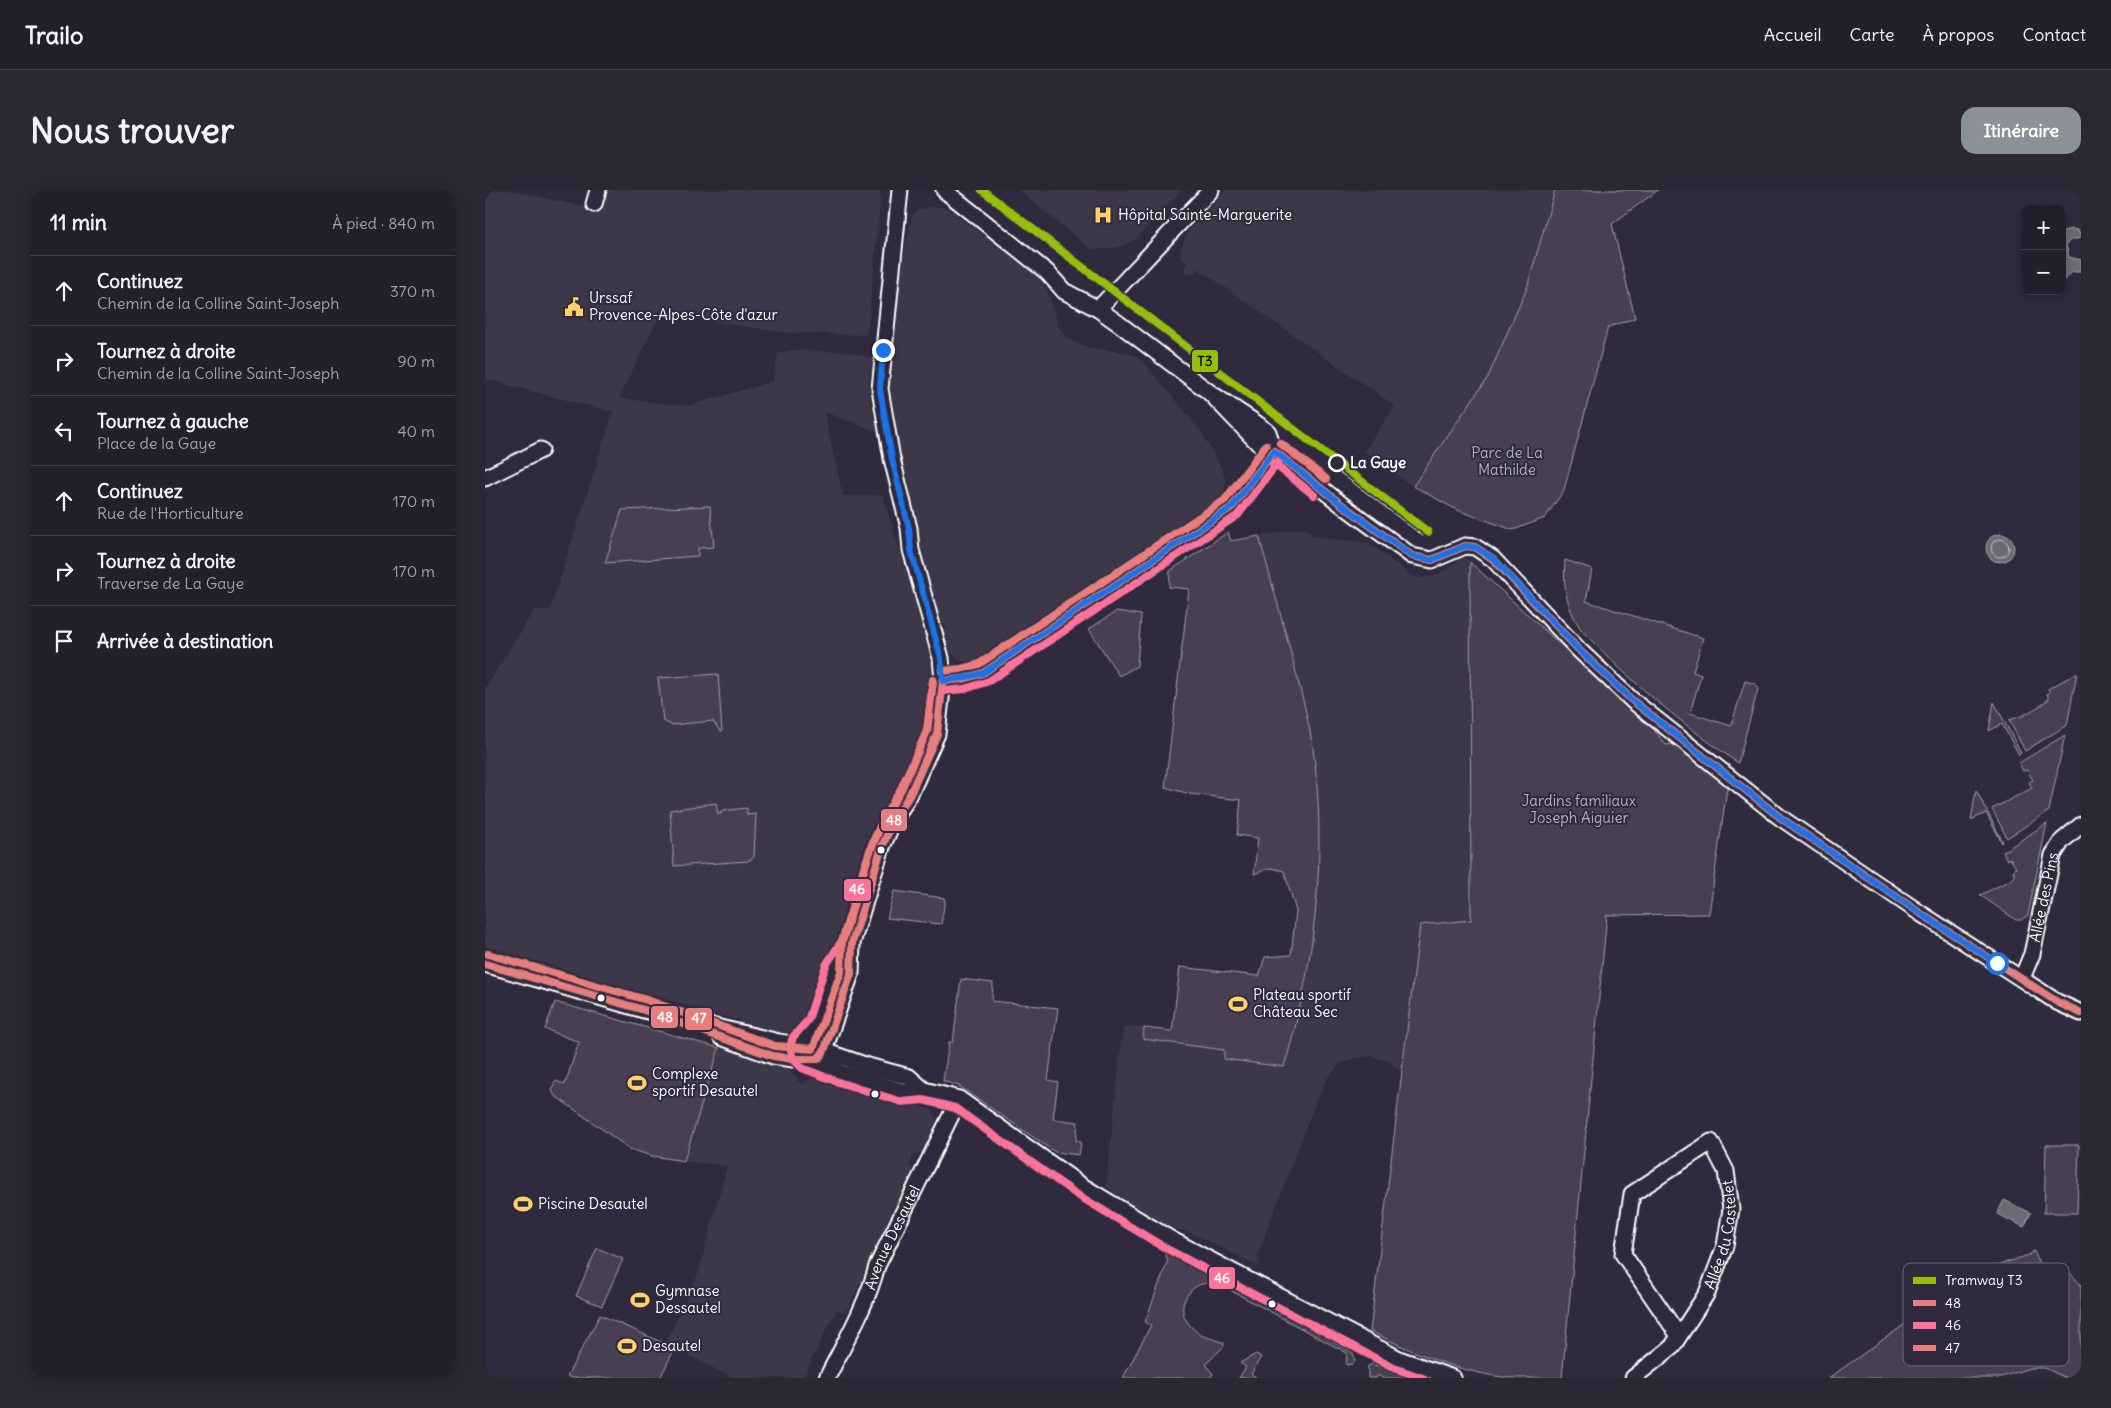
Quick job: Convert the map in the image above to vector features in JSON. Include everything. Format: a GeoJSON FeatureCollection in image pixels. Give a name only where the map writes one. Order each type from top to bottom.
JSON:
{"type":"FeatureCollection","features":[{"type":"Feature","properties":{"kind":"street"},"geometry":{"type":"LineString","coordinates":[[817,1054],[851,974],[852,943],[882,847],[892,824],[910,794],[937,734],[943,681],[941,658],[911,550],[909,528],[892,459],[880,389],[900,190]]}},
{"type":"Feature","properties":{"kind":"street"},"geometry":{"type":"LineString","coordinates":[[944,190],[1047,272],[1061,276],[1098,309],[1209,392],[1256,423],[1267,432],[1274,451],[1341,504],[1412,556],[1432,560],[1465,546],[1475,547],[1493,558],[1580,651],[1633,701],[1781,818],[1920,913],[2057,1002],[2081,1013]]}},
{"type":"Feature","properties":{"kind":"street"},"geometry":{"type":"LineString","coordinates":[[1098,309],[1211,190]]}},
{"type":"Feature","properties":{"kind":"street"},"geometry":{"type":"LineString","coordinates":[[485,478],[541,450]]}},
{"type":"Feature","properties":{"kind":"street"},"geometry":{"type":"LineString","coordinates":[[943,681],[983,673],[1232,507],[1274,451]]}},
{"type":"Feature","properties":{"kind":"street","name":"Allée des Pins"},"geometry":{"type":"LineString","coordinates":[[2022,978],[2032,954],[2053,855],[2062,841],[2081,825]]}},
{"type":"Feature","properties":{"kind":"street"},"geometry":{"type":"LineString","coordinates":[[852,943],[835,969],[817,1025],[804,1039],[800,1047],[801,1054],[817,1054],[909,1077],[924,1090],[959,1099],[1082,1186],[1172,1240],[1399,1359],[1453,1378]]}},
{"type":"Feature","properties":{"kind":"street"},"geometry":{"type":"LineString","coordinates":[[485,964],[644,1010],[779,1042],[791,1044],[816,1036],[823,1042],[817,1054],[793,1060],[773,1056],[644,1010]]}},
{"type":"Feature","properties":{"kind":"street","name":"Avenue Desautel"},"geometry":{"type":"LineString","coordinates":[[827,1378],[856,1320],[874,1279],[877,1266],[959,1099]]}},
{"type":"Feature","properties":{"kind":"street","name":"Allée du Castelet"},"geometry":{"type":"LineString","coordinates":[[1633,1378],[1672,1347],[1707,1293],[1725,1246],[1731,1209],[1726,1171],[1711,1142],[1632,1194],[1623,1254],[1679,1336]]}},
{"type":"Feature","properties":{"kind":"shaded area"},"geometry":{"type":"Polygon","coordinates":[[[485,190],[509,190],[599,210],[606,190],[879,190],[881,196],[867,335],[789,333],[660,314],[619,398],[688,406],[773,381],[778,353],[793,350],[849,352],[873,358],[869,382],[870,401],[878,432],[824,412],[843,496],[883,495],[930,650],[933,684],[930,707],[916,754],[904,778],[877,818],[865,843],[823,983],[809,1022],[787,1035],[485,946],[485,689],[534,610],[550,610],[613,412],[485,379],[485,190]]]}},
{"type":"Feature","properties":{"kind":"shaded area","name":"Hôpital Sainte-Marguerite"},"geometry":{"type":"Polygon","coordinates":[[[1018,190],[1182,190],[1136,239],[1123,246],[1108,249],[1091,249],[1018,190]]]}},
{"type":"Feature","properties":{"kind":"shaded area"},"geometry":{"type":"Polygon","coordinates":[[[1226,190],[1555,190],[1527,288],[1488,377],[1412,486],[1364,451],[1395,406],[1197,268],[1194,274],[1188,275],[1185,273],[1184,267],[1188,263],[1179,256],[1187,232],[1226,190]]]}},
{"type":"Feature","properties":{"kind":"shaded area"},"geometry":{"type":"Polygon","coordinates":[[[931,206],[948,208],[1040,279],[1047,290],[1059,327],[1075,343],[1091,348],[1124,352],[1136,356],[1146,365],[1200,430],[1222,469],[1226,481],[1224,496],[1216,505],[987,660],[972,664],[959,660],[949,651],[944,632],[947,630],[945,625],[942,624],[919,548],[915,515],[898,444],[889,378],[905,249],[912,217],[916,211],[931,206]]]}},
{"type":"Feature","properties":{"kind":"shaded area"},"geometry":{"type":"Polygon","coordinates":[[[1305,528],[1314,536],[1369,543],[1412,576],[1420,578],[1436,576],[1459,560],[1466,558],[1470,562],[1471,920],[1420,925],[1402,1073],[1390,1062],[1371,1056],[1355,1058],[1342,1063],[1328,1077],[1316,1101],[1259,1251],[1260,1267],[1189,1232],[1171,1227],[1134,1206],[1106,1187],[1123,1026],[1144,1028],[1143,1039],[1225,1050],[1224,1059],[1285,1066],[1306,981],[1316,909],[1318,816],[1315,763],[1303,699],[1259,536],[1305,528]]]}},
{"type":"Feature","properties":{"kind":"shaded area"},"geometry":{"type":"Polygon","coordinates":[[[719,1048],[787,1068],[798,1078],[797,1082],[805,1084],[806,1080],[815,1076],[932,1110],[938,1125],[925,1152],[913,1155],[910,1166],[915,1173],[846,1312],[836,1310],[803,1378],[733,1378],[665,1344],[698,1274],[727,1166],[684,1161],[719,1048]]]}},
{"type":"Feature","properties":{"kind":"green space","name":"Parc de La Mathilde"},"geometry":{"type":"Polygon","coordinates":[[[1555,190],[1658,190],[1612,224],[1635,318],[1608,327],[1564,490],[1545,518],[1513,530],[1457,510],[1413,486],[1488,377],[1527,288],[1555,190]]]}},
{"type":"Feature","properties":{"kind":"green space"},"geometry":{"type":"Polygon","coordinates":[[[710,506],[714,547],[698,548],[698,556],[605,563],[622,510],[710,506]]]}},
{"type":"Feature","properties":{"kind":"green space"},"geometry":{"type":"Polygon","coordinates":[[[1228,532],[1231,541],[1259,536],[1291,653],[1311,736],[1315,764],[1319,841],[1315,917],[1303,993],[1284,1067],[1224,1059],[1224,1050],[1143,1039],[1144,1028],[1172,1031],[1180,967],[1259,976],[1265,957],[1291,955],[1296,911],[1284,871],[1271,868],[1254,874],[1258,838],[1237,835],[1241,800],[1190,794],[1165,787],[1189,589],[1169,587],[1170,571],[1228,532]]]}},
{"type":"Feature","properties":{"kind":"green space"},"geometry":{"type":"Polygon","coordinates":[[[1565,560],[1592,569],[1586,601],[1703,638],[1693,672],[1701,675],[1690,713],[1731,726],[1745,681],[1755,684],[1758,689],[1738,763],[1687,726],[1623,672],[1585,634],[1568,603],[1565,586],[1565,560]]]}},
{"type":"Feature","properties":{"kind":"green space","name":"Jardins familiaux Joseph Aiguier"},"geometry":{"type":"Polygon","coordinates":[[[1470,562],[1655,731],[1666,745],[1672,744],[1728,782],[1709,914],[1607,915],[1562,1378],[1512,1378],[1475,1372],[1421,1354],[1370,1331],[1420,925],[1471,920],[1470,562]]]}},
{"type":"Feature","properties":{"kind":"green space"},"geometry":{"type":"Polygon","coordinates":[[[1117,611],[1141,615],[1137,666],[1119,676],[1089,629],[1117,611]]]}},
{"type":"Feature","properties":{"kind":"green space"},"geometry":{"type":"Polygon","coordinates":[[[2077,673],[2067,725],[2025,751],[2009,720],[2022,716],[2043,704],[2049,699],[2047,694],[2050,692],[2048,689],[2077,673]]]}},
{"type":"Feature","properties":{"kind":"green space"},"geometry":{"type":"Polygon","coordinates":[[[718,674],[722,731],[713,721],[671,725],[663,721],[658,678],[718,674]]]}},
{"type":"Feature","properties":{"kind":"green space"},"geometry":{"type":"Polygon","coordinates":[[[1994,702],[2021,753],[2019,755],[2002,724],[1989,731],[1994,702]]]}},
{"type":"Feature","properties":{"kind":"green space"},"geometry":{"type":"Polygon","coordinates":[[[2065,735],[2049,811],[2007,838],[1992,809],[2032,788],[2029,782],[2033,780],[2027,770],[2023,771],[2019,763],[2065,735]]]}},
{"type":"Feature","properties":{"kind":"green space"},"geometry":{"type":"Polygon","coordinates":[[[1976,790],[2002,843],[1986,813],[1971,820],[1976,790]]]}},
{"type":"Feature","properties":{"kind":"green space"},"geometry":{"type":"Polygon","coordinates":[[[716,803],[718,814],[721,814],[721,811],[747,808],[747,815],[756,814],[754,857],[748,861],[674,866],[670,810],[716,803]]]}},
{"type":"Feature","properties":{"kind":"green space"},"geometry":{"type":"Polygon","coordinates":[[[2047,823],[2028,915],[2021,920],[2016,920],[1980,895],[2009,881],[2015,876],[2013,871],[2016,868],[2010,858],[2007,860],[2003,852],[2047,823]]]}},
{"type":"Feature","properties":{"kind":"green space"},"geometry":{"type":"Polygon","coordinates":[[[894,891],[944,898],[941,924],[887,918],[894,891]]]}},
{"type":"Feature","properties":{"kind":"green space"},"geometry":{"type":"Polygon","coordinates":[[[961,979],[993,983],[992,1001],[1058,1008],[1048,1080],[1058,1082],[1053,1119],[1078,1122],[1076,1141],[1081,1142],[1079,1155],[1055,1152],[959,1086],[943,1081],[949,1042],[953,1042],[961,979]]]}},
{"type":"Feature","properties":{"kind":"green space","name":"Complexe sportif Desautel"},"geometry":{"type":"Polygon","coordinates":[[[555,1002],[719,1048],[684,1161],[652,1156],[630,1149],[554,1095],[552,1090],[555,1081],[565,1084],[579,1042],[545,1029],[555,1002]]]}},
{"type":"Feature","properties":{"kind":"green space"},"geometry":{"type":"Polygon","coordinates":[[[2046,1145],[2079,1145],[2077,1213],[2044,1213],[2046,1145]]]}},
{"type":"Feature","properties":{"kind":"green space"},"geometry":{"type":"Polygon","coordinates":[[[597,1248],[623,1259],[602,1306],[576,1296],[597,1248]]]}},
{"type":"Feature","properties":{"kind":"green space"},"geometry":{"type":"Polygon","coordinates":[[[2034,1251],[2039,1263],[2005,1263],[2007,1262],[2029,1255],[2034,1251]]]}},
{"type":"Feature","properties":{"kind":"green space"},"geometry":{"type":"Polygon","coordinates":[[[1164,1253],[1186,1262],[1353,1353],[1355,1361],[1353,1364],[1346,1365],[1347,1353],[1217,1283],[1209,1283],[1198,1285],[1189,1293],[1185,1299],[1183,1310],[1184,1316],[1195,1331],[1224,1343],[1224,1346],[1206,1364],[1213,1374],[1210,1378],[1123,1378],[1151,1325],[1145,1322],[1168,1260],[1164,1253]]]}},
{"type":"Feature","properties":{"kind":"green space"},"geometry":{"type":"Polygon","coordinates":[[[2069,1272],[2081,1285],[2081,1378],[2066,1378],[2045,1368],[2030,1368],[1998,1378],[1829,1378],[1903,1326],[1903,1366],[2069,1366],[2069,1272]]]}},
{"type":"Feature","properties":{"kind":"green space","name":"Desautel"},"geometry":{"type":"Polygon","coordinates":[[[600,1315],[675,1348],[660,1378],[572,1378],[567,1376],[600,1315]]]}},
{"type":"Feature","properties":{"kind":"green space"},"geometry":{"type":"Polygon","coordinates":[[[1256,1354],[1261,1357],[1251,1374],[1257,1378],[1239,1378],[1246,1367],[1240,1363],[1256,1354]]]}},
{"type":"Feature","properties":{"kind":"green space"},"geometry":{"type":"Polygon","coordinates":[[[1372,1364],[1414,1378],[1382,1378],[1378,1375],[1376,1378],[1368,1378],[1368,1366],[1372,1364]]]}},
{"type":"Feature","properties":{"kind":"water"},"geometry":{"type":"Polygon","coordinates":[[[2066,230],[2078,230],[2081,238],[2071,240],[2066,244],[2066,230]]]}},
{"type":"Feature","properties":{"kind":"water"},"geometry":{"type":"Polygon","coordinates":[[[2066,244],[2069,257],[2081,260],[2081,272],[2072,272],[2066,279],[2066,244]]]}},
{"type":"Feature","properties":{"kind":"water"},"geometry":{"type":"Polygon","coordinates":[[[2000,534],[2010,538],[2014,548],[2010,558],[2000,562],[1990,558],[1986,548],[1990,538],[2000,534]]]}},
{"type":"Feature","properties":{"kind":"water"},"geometry":{"type":"Polygon","coordinates":[[[2004,1200],[2031,1213],[2024,1227],[1997,1214],[2004,1200]]]}},
{"type":"Feature","properties":{"kind":"tram line","name":"T3"},"geometry":{"type":"LineString","coordinates":[[982,190],[1428,532]]}},
{"type":"Feature","properties":{"kind":"tram line"},"geometry":{"type":"LineString","coordinates":[[1334,468],[1423,536]]}},
{"type":"Feature","properties":{"kind":"transit line","name":"47"},"geometry":{"type":"LineString","coordinates":[[1280,443],[1326,479]]}},
{"type":"Feature","properties":{"kind":"transit line","name":"47"},"geometry":{"type":"LineString","coordinates":[[942,671],[961,669],[979,664],[1225,500],[1266,445]]}},
{"type":"Feature","properties":{"kind":"transit line","name":"48"},"geometry":{"type":"LineString","coordinates":[[1274,451],[1341,504],[1412,556],[1432,560],[1465,546],[1475,547],[1493,559],[1580,651],[1633,701],[1781,818],[1920,913],[2057,1002],[2081,1013]]}},
{"type":"Feature","properties":{"kind":"transit line","name":"48"},"geometry":{"type":"LineString","coordinates":[[943,681],[963,679],[983,673],[1232,507],[1274,451]]}},
{"type":"Feature","properties":{"kind":"transit line","name":"46"},"geometry":{"type":"LineString","coordinates":[[944,691],[965,689],[989,681],[1238,515],[1282,457]]}},
{"type":"Feature","properties":{"kind":"transit line","name":"46"},"geometry":{"type":"LineString","coordinates":[[1268,459],[1314,495]]}},
{"type":"Feature","properties":{"kind":"transit line","name":"46"},"geometry":{"type":"LineString","coordinates":[[933,680],[927,731],[901,789],[883,820],[864,867],[843,939],[826,965],[808,1020],[793,1037],[790,1047],[793,1059],[802,1068],[838,1082],[902,1102],[923,1100],[955,1108],[1076,1194],[1167,1249],[1394,1368],[1423,1378]]}},
{"type":"Feature","properties":{"kind":"transit line","name":"47"},"geometry":{"type":"LineString","coordinates":[[488,954],[647,1000],[775,1046],[813,1049],[841,972],[842,941],[872,844],[883,819],[901,789],[927,731],[933,680]]}},
{"type":"Feature","properties":{"kind":"transit line","name":"48"},"geometry":{"type":"LineString","coordinates":[[485,964],[644,1010],[773,1056],[793,1059],[818,1059],[824,1051],[851,974],[852,943],[882,847],[892,824],[910,794],[937,734],[943,681]]}},
{"type":"Feature","properties":{"kind":"place","name":"Hôpital Sainte-Marguerite"},"geometry":{"type":"Point","coordinates":[1103,215]}},
{"type":"Feature","properties":{"kind":"place","name":"Urssaf Provence-Alpes-Côte d'azur"},"geometry":{"type":"Point","coordinates":[574,307]}},
{"type":"Feature","properties":{"kind":"place","name":"La Gaye"},"geometry":{"type":"Point","coordinates":[1337,463]}},
{"type":"Feature","properties":{"kind":"place","name":"Plateau sportif Château Sec"},"geometry":{"type":"Point","coordinates":[1238,1004]}},
{"type":"Feature","properties":{"kind":"place","name":"Complexe sportif Desautel"},"geometry":{"type":"Point","coordinates":[637,1083]}},
{"type":"Feature","properties":{"kind":"place","name":"Piscine Desautel"},"geometry":{"type":"Point","coordinates":[523,1204]}},
{"type":"Feature","properties":{"kind":"place","name":"Gymnase Dessautel"},"geometry":{"type":"Point","coordinates":[640,1300]}},
{"type":"Feature","properties":{"kind":"place","name":"Desautel"},"geometry":{"type":"Point","coordinates":[627,1346]}},
{"type":"Feature","properties":{"kind":"route"},"geometry":{"type":"LineString","coordinates":[[883,350],[880,389],[892,459],[909,528],[911,550],[941,658],[943,681],[983,673],[1232,507],[1274,451],[1341,504],[1412,556],[1432,560],[1465,546],[1475,547],[1493,558],[1580,651],[1633,701],[1781,818],[1997,963]]}}]}
